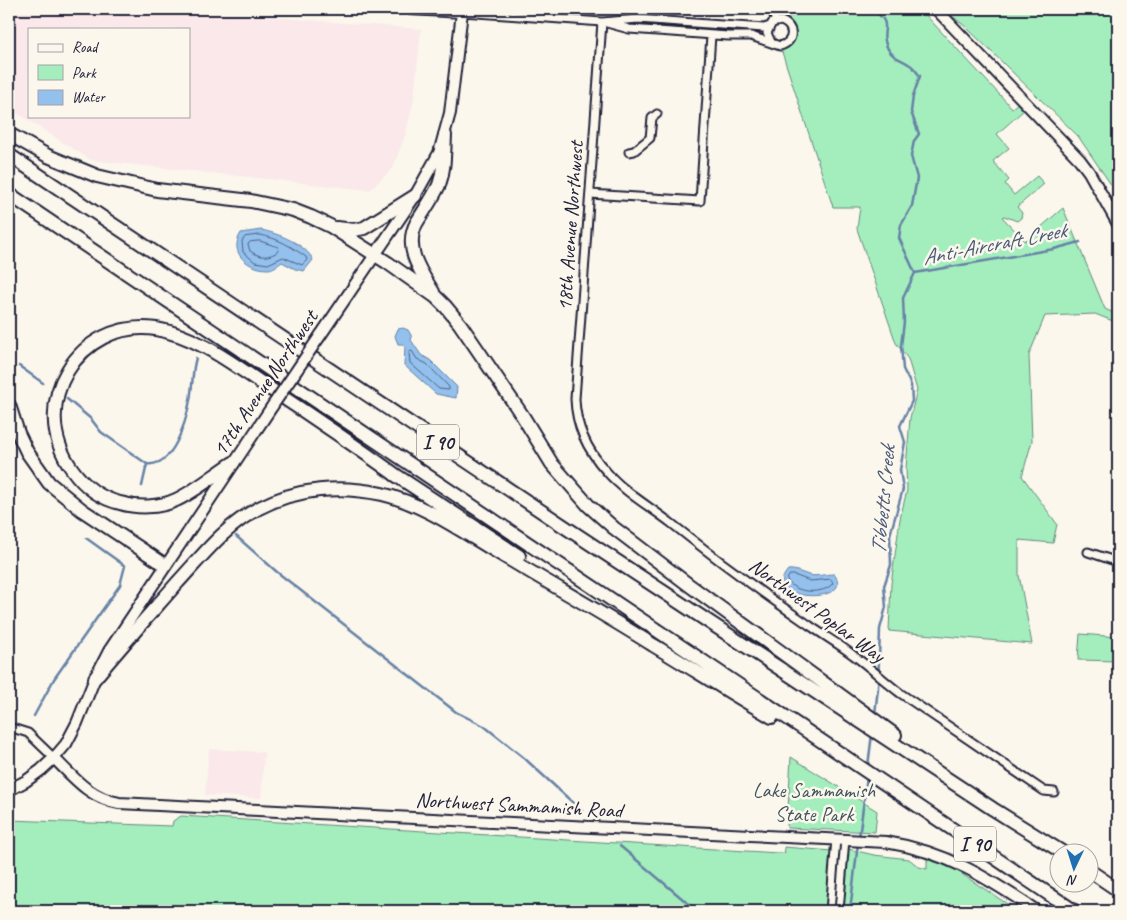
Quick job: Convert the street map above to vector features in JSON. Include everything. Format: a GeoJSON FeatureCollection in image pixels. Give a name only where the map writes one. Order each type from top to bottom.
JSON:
{"type":"FeatureCollection","features":[{"type":"Feature","properties":{"kind":"highway"},"geometry":{"type":"LineString","coordinates":[[9,134],[48,156],[97,176],[157,190],[275,206],[311,217],[330,226],[436,297]]}},
{"type":"Feature","properties":{"kind":"highway"},"geometry":{"type":"LineString","coordinates":[[445,136],[443,169],[439,184],[414,228],[411,240],[415,259],[436,297],[460,324],[522,415],[552,464],[589,506],[614,528],[869,721]]}},
{"type":"Feature","properties":{"kind":"highway","name":"I 90"},"geometry":{"type":"LineString","coordinates":[[9,155],[565,527],[869,721],[993,809],[1050,845]]}},
{"type":"Feature","properties":{"kind":"highway","name":"I 90"},"geometry":{"type":"LineString","coordinates":[[9,194],[1074,911]]}},
{"type":"Feature","properties":{"kind":"highway"},"geometry":{"type":"LineString","coordinates":[[330,226],[354,230],[364,228],[414,196]]}},
{"type":"Feature","properties":{"kind":"highway"},"geometry":{"type":"LineString","coordinates":[[233,463],[175,500],[144,507],[128,506],[98,495],[77,477],[63,454],[54,424],[54,412],[61,382],[77,357],[88,347],[117,332],[149,329],[192,339],[352,443],[400,478],[651,643],[757,709],[863,769]]}},
{"type":"Feature","properties":{"kind":"highway"},"geometry":{"type":"LineString","coordinates":[[9,404],[18,433],[27,452],[49,483],[71,502],[165,565]]}},
{"type":"Feature","properties":{"kind":"highway"},"geometry":{"type":"LineString","coordinates":[[95,678],[225,531],[242,518],[267,505],[300,493],[321,490],[350,489],[384,494],[422,509],[651,643]]}},
{"type":"Feature","properties":{"kind":"highway"},"geometry":{"type":"LineString","coordinates":[[1100,878],[1118,890]]}},
{"type":"Feature","properties":{"kind":"street"},"geometry":{"type":"LineString","coordinates":[[410,9],[462,10],[602,22],[629,29],[751,36],[771,42],[777,46],[784,45],[792,37],[792,30],[784,22],[764,28],[638,19],[602,22]]}},
{"type":"Feature","properties":{"kind":"street"},"geometry":{"type":"LineString","coordinates":[[771,42],[768,36],[773,24],[772,9]]}},
{"type":"Feature","properties":{"kind":"street"},"geometry":{"type":"LineString","coordinates":[[936,9],[1057,135],[1089,172],[1118,224]]}},
{"type":"Feature","properties":{"kind":"street","name":"17th Avenue Northwest"},"geometry":{"type":"LineString","coordinates":[[54,758],[66,744],[74,729],[95,678],[109,651],[233,463],[414,196],[439,153],[445,136],[454,94],[462,10]]}},
{"type":"Feature","properties":{"kind":"street","name":"18th Avenue Northwest"},"geometry":{"type":"LineString","coordinates":[[581,432],[577,420],[575,399],[602,22]]}},
{"type":"Feature","properties":{"kind":"street"},"geometry":{"type":"LineString","coordinates":[[590,194],[700,201],[711,35]]}},
{"type":"Feature","properties":{"kind":"street"},"geometry":{"type":"LineString","coordinates":[[629,152],[634,151],[650,138],[652,118],[656,114]]}},
{"type":"Feature","properties":{"kind":"street"},"geometry":{"type":"LineString","coordinates":[[1089,172],[1094,174],[1104,186],[1118,210]]}},
{"type":"Feature","properties":{"kind":"street","name":"Northwest Poplar Way"},"geometry":{"type":"LineString","coordinates":[[581,432],[597,460],[607,472],[630,493],[693,541],[808,625],[856,657],[882,680],[1044,791],[1054,792]]}},
{"type":"Feature","properties":{"kind":"street"},"geometry":{"type":"LineString","coordinates":[[1088,552],[1118,562]]}},
{"type":"Feature","properties":{"kind":"street"},"geometry":{"type":"LineString","coordinates":[[9,727],[28,733],[54,758],[26,781],[9,790]]}},
{"type":"Feature","properties":{"kind":"street","name":"Northwest Sammamish Road"},"geometry":{"type":"LineString","coordinates":[[54,758],[78,783],[91,793],[100,798],[119,803],[868,840],[906,846],[950,859],[998,885],[1038,911]]}},
{"type":"Feature","properties":{"kind":"street"},"geometry":{"type":"LineString","coordinates":[[830,911],[845,839]]}},
{"type":"Feature","properties":{"kind":"street"},"geometry":{"type":"LineString","coordinates":[[839,911],[845,839]]}},
{"type":"Feature","properties":{"kind":"shaded area"},"geometry":{"type":"Polygon","coordinates":[[[9,9],[168,9],[421,29],[414,99],[406,133],[393,168],[370,190],[91,160],[9,108],[9,9]]]}},
{"type":"Feature","properties":{"kind":"shaded area"},"geometry":{"type":"Polygon","coordinates":[[[209,749],[264,752],[261,798],[205,795],[209,749]]]}},
{"type":"Feature","properties":{"kind":"green space"},"geometry":{"type":"Polygon","coordinates":[[[772,9],[920,9],[1012,108],[1018,103],[1024,110],[997,134],[1009,148],[993,161],[1009,180],[1005,184],[1014,195],[1037,176],[1044,184],[1017,207],[1022,213],[1021,218],[1017,221],[1002,217],[1025,241],[1063,208],[1105,309],[1118,315],[1118,323],[1095,314],[1045,316],[1029,355],[1032,441],[1022,476],[1057,524],[1053,543],[1019,540],[1019,575],[1032,644],[889,631],[891,584],[900,519],[907,490],[906,468],[910,418],[917,390],[908,359],[896,343],[857,229],[860,207],[833,207],[780,46],[792,33],[779,21],[772,9]]]}},
{"type":"Feature","properties":{"kind":"green space"},"geometry":{"type":"Polygon","coordinates":[[[944,9],[1118,9],[1118,195],[1078,136],[967,28],[944,9]]]}},
{"type":"Feature","properties":{"kind":"green space"},"geometry":{"type":"Polygon","coordinates":[[[1080,634],[1118,637],[1118,661],[1078,660],[1080,634]]]}},
{"type":"Feature","properties":{"kind":"green space","name":"Lake Sammamish State Park"},"geometry":{"type":"Polygon","coordinates":[[[791,757],[877,811],[875,832],[787,828],[791,757]]]}},
{"type":"Feature","properties":{"kind":"green space","name":"Lake Sammamish State Park"},"geometry":{"type":"Polygon","coordinates":[[[181,816],[778,853],[785,853],[784,847],[832,851],[835,848],[844,848],[874,855],[909,859],[919,867],[927,869],[927,860],[945,863],[1018,911],[9,911],[9,820],[172,826],[173,821],[181,816]]]}},
{"type":"Feature","properties":{"kind":"water"},"geometry":{"type":"Polygon","coordinates":[[[261,230],[298,244],[313,260],[304,271],[295,269],[282,262],[274,268],[268,269],[247,263],[239,253],[237,247],[238,240],[241,233],[261,230]]]}},
{"type":"Feature","properties":{"kind":"water"},"geometry":{"type":"Polygon","coordinates":[[[398,329],[408,330],[412,337],[411,340],[421,355],[430,360],[457,387],[456,398],[436,394],[404,365],[405,346],[398,344],[395,336],[398,329]]]}},
{"type":"Feature","properties":{"kind":"water"},"geometry":{"type":"Polygon","coordinates":[[[788,570],[812,576],[834,574],[838,584],[833,591],[822,595],[796,594],[786,588],[783,581],[788,570]]]}},
{"type":"Feature","properties":{"kind":"waterway","name":"Tibbetts Creek"},"geometry":{"type":"LineString","coordinates":[[871,9],[879,14],[885,23],[884,37],[888,49],[895,57],[911,66],[920,76],[913,96],[911,112],[919,134],[914,141],[911,156],[917,178],[912,206],[901,225],[899,238],[915,273],[903,298],[904,322],[901,346],[903,369],[911,385],[912,401],[900,426],[905,442],[900,470],[903,489],[890,535],[891,565],[884,586],[886,607],[880,629],[875,714]]}},
{"type":"Feature","properties":{"kind":"waterway","name":"Anti-Aircraft Creek"},"geometry":{"type":"LineString","coordinates":[[915,273],[1054,249],[1080,242]]}},
{"type":"Feature","properties":{"kind":"waterway"},"geometry":{"type":"LineString","coordinates":[[67,399],[91,419],[101,432],[147,464],[157,463],[166,457],[180,435],[191,395],[196,358]]}},
{"type":"Feature","properties":{"kind":"waterway"},"geometry":{"type":"LineString","coordinates":[[19,366],[43,383]]}},
{"type":"Feature","properties":{"kind":"waterway"},"geometry":{"type":"LineString","coordinates":[[142,486],[147,464]]}},
{"type":"Feature","properties":{"kind":"waterway"},"geometry":{"type":"LineString","coordinates":[[236,536],[277,572],[456,712],[484,726],[523,757],[582,811]]}},
{"type":"Feature","properties":{"kind":"waterway"},"geometry":{"type":"LineString","coordinates":[[34,716],[54,679],[120,585],[125,566],[86,538]]}},
{"type":"Feature","properties":{"kind":"waterway","name":"Tibbetts Creek"},"geometry":{"type":"LineString","coordinates":[[868,766],[872,734]]}},
{"type":"Feature","properties":{"kind":"waterway","name":"Tibbetts Creek"},"geometry":{"type":"LineString","coordinates":[[859,838],[867,777]]}},
{"type":"Feature","properties":{"kind":"waterway","name":"Tibbetts Creek"},"geometry":{"type":"LineString","coordinates":[[850,911],[858,843]]}},
{"type":"Feature","properties":{"kind":"waterway"},"geometry":{"type":"LineString","coordinates":[[620,846],[697,911]]}}]}
